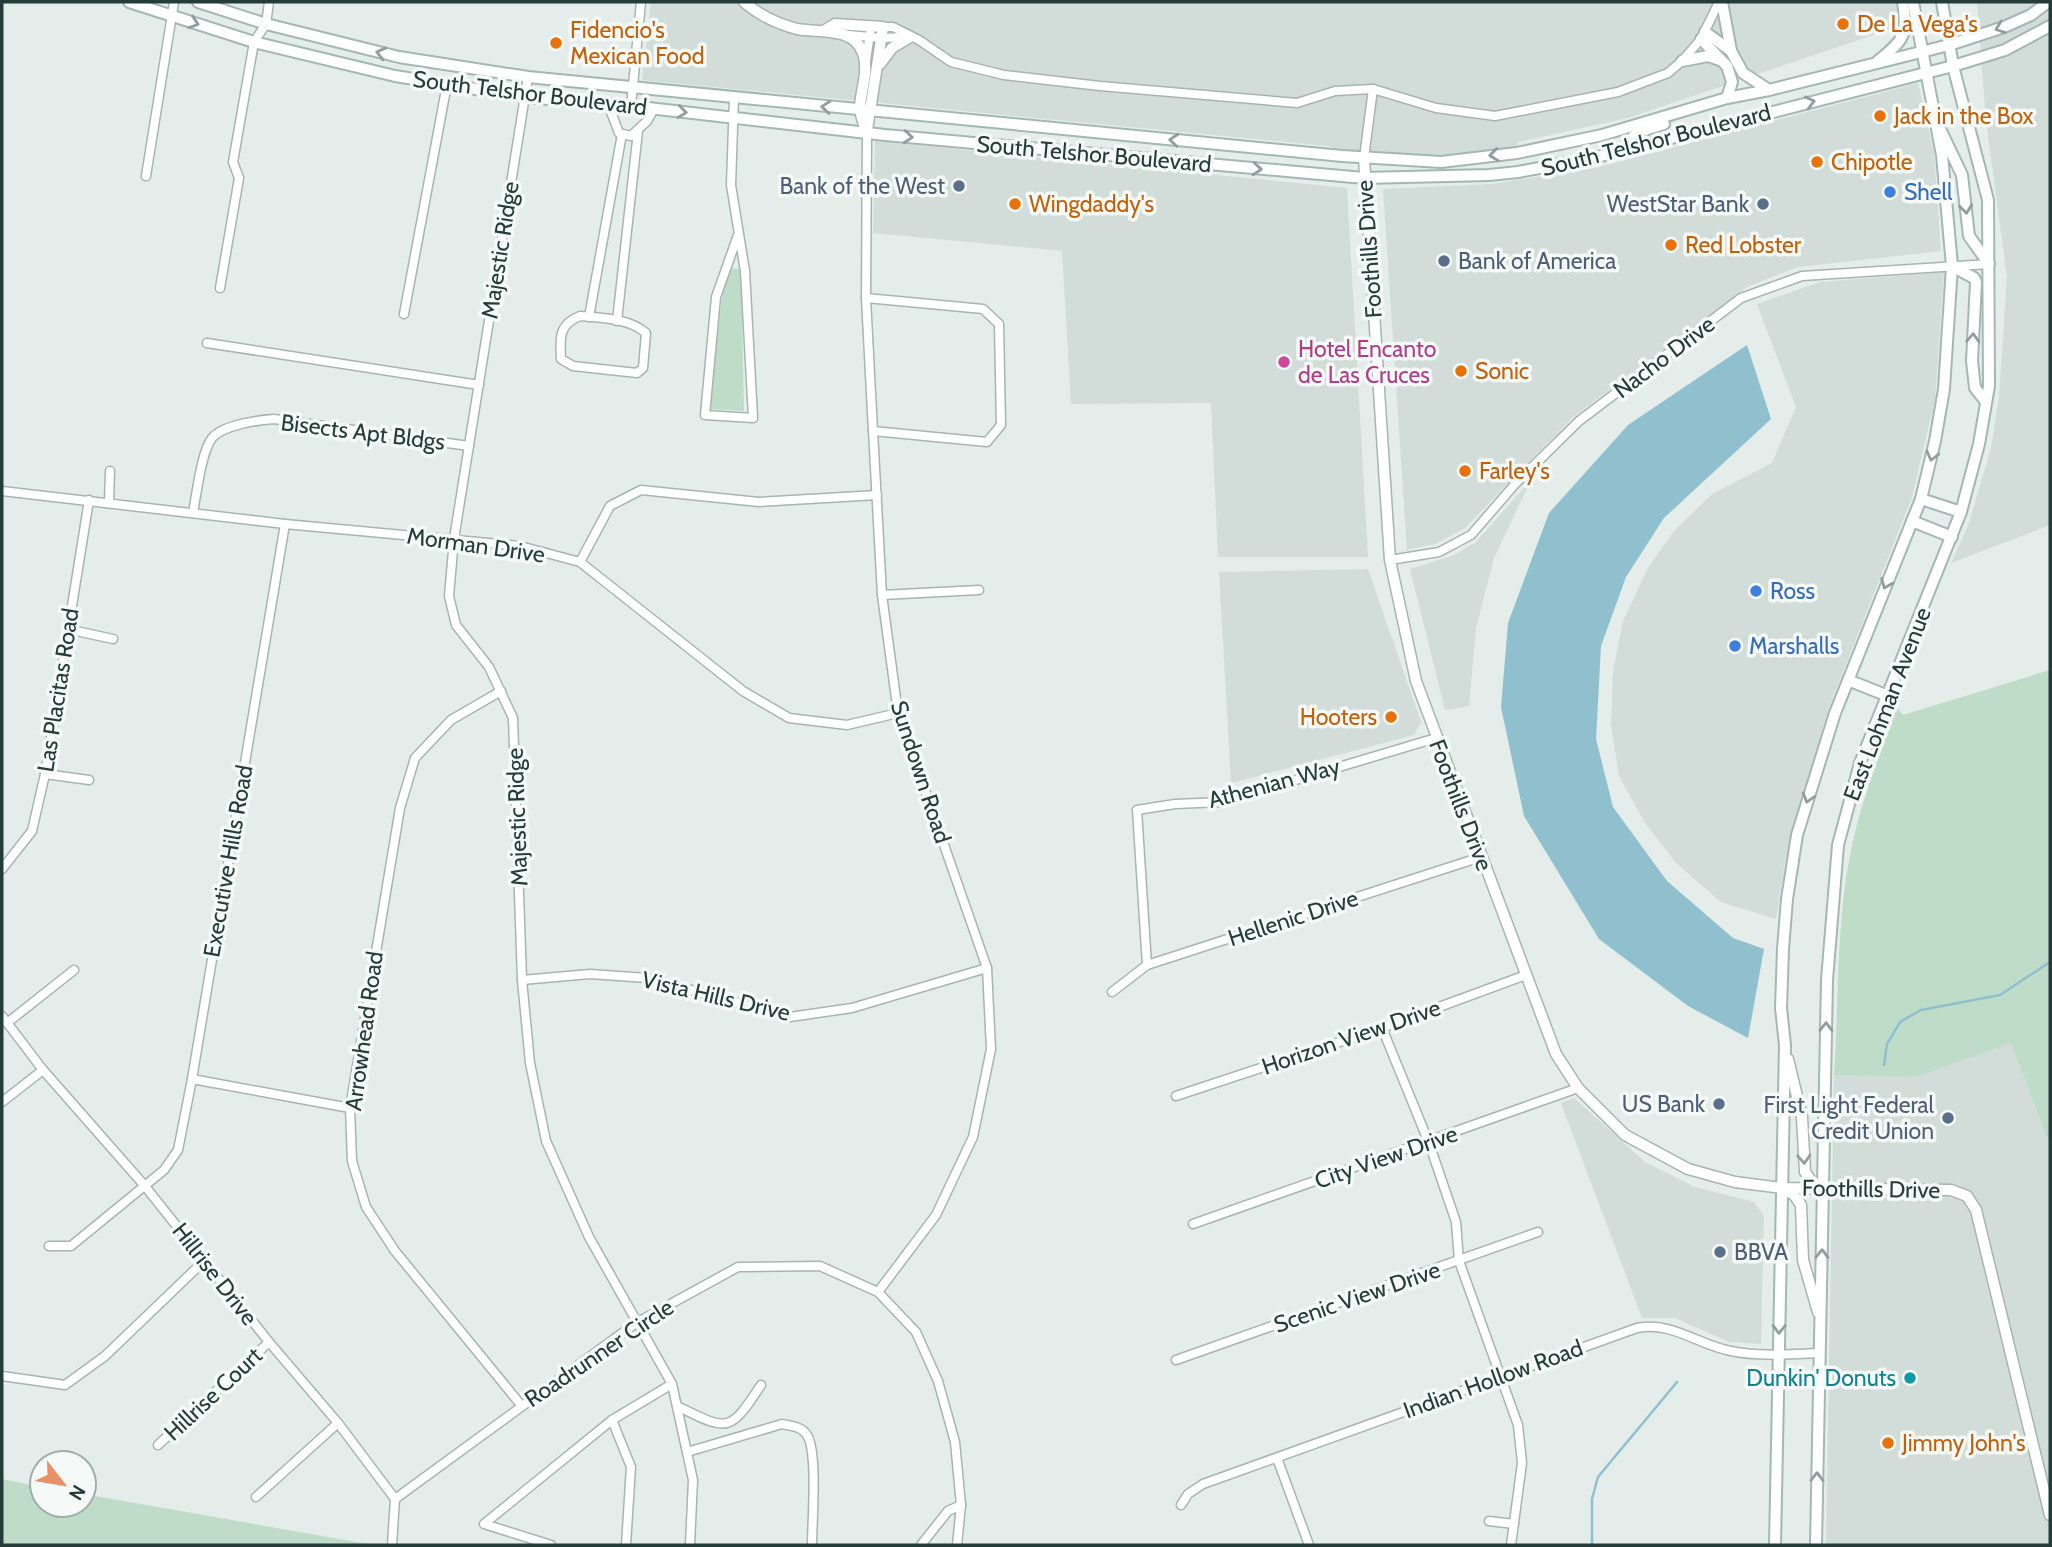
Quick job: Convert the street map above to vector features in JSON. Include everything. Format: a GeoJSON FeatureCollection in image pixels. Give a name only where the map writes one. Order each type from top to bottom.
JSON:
{"type":"FeatureCollection","features":[{"type":"Feature","properties":{"kind":"main road","name":"South Telshor Boulevard"},"geometry":{"type":"LineString","coordinates":[[130,2],[254,42],[396,76],[525,97],[631,106],[867,133],[1364,178],[1489,176],[1625,149],[1953,66],[2005,50],[2050,26]]}},
{"type":"Feature","properties":{"kind":"main road","name":"South Telshor Boulevard"},"geometry":{"type":"LineString","coordinates":[[198,2],[265,24],[399,57],[528,77],[1364,158],[1441,162],[1517,153],[1602,135],[1727,98],[1949,45],[2004,27],[2031,15],[2048,2]]}},
{"type":"Feature","properties":{"kind":"main road"},"geometry":{"type":"LineString","coordinates":[[1721,2],[1731,51],[1743,73],[1769,90]]}},
{"type":"Feature","properties":{"kind":"main road"},"geometry":{"type":"LineString","coordinates":[[1875,64],[1902,40],[1905,34],[1903,2]]}},
{"type":"Feature","properties":{"kind":"main road","name":"East Lohman Avenue"},"geometry":{"type":"LineString","coordinates":[[1775,1545],[1785,1045],[1781,1008],[1787,899],[1797,835],[1835,713],[1921,499],[1944,388],[1952,266],[1942,155],[1913,2]]}},
{"type":"Feature","properties":{"kind":"main road","name":"East Lohman Avenue"},"geometry":{"type":"LineString","coordinates":[[1816,1545],[1827,981],[1838,845],[1860,763],[1961,512],[1979,444],[1989,386],[1988,200],[1953,66],[1942,2]]}},
{"type":"Feature","properties":{"kind":"main road"},"geometry":{"type":"LineString","coordinates":[[1703,36],[1731,51]]}},
{"type":"Feature","properties":{"kind":"main road"},"geometry":{"type":"LineString","coordinates":[[1703,36],[1727,66],[1732,82],[1727,98]]}},
{"type":"Feature","properties":{"kind":"main road"},"geometry":{"type":"LineString","coordinates":[[1682,61],[1708,56],[1721,61]]}},
{"type":"Feature","properties":{"kind":"main road"},"geometry":{"type":"LineString","coordinates":[[1625,149],[1628,139],[1633,135],[1697,113],[1707,104]]}},
{"type":"Feature","properties":{"kind":"main road"},"geometry":{"type":"LineString","coordinates":[[1936,122],[1962,175],[1969,236],[1989,264]]}},
{"type":"Feature","properties":{"kind":"main road"},"geometry":{"type":"LineString","coordinates":[[1952,266],[1974,278],[1976,282],[1972,360],[1975,388],[1986,402]]}},
{"type":"Feature","properties":{"kind":"main road"},"geometry":{"type":"LineString","coordinates":[[1921,499],[1961,512]]}},
{"type":"Feature","properties":{"kind":"main road"},"geometry":{"type":"LineString","coordinates":[[1912,521],[1952,537]]}},
{"type":"Feature","properties":{"kind":"main road"},"geometry":{"type":"LineString","coordinates":[[1848,680],[1888,696]]}},
{"type":"Feature","properties":{"kind":"street"},"geometry":{"type":"LineString","coordinates":[[146,177],[174,2]]}},
{"type":"Feature","properties":{"kind":"street"},"geometry":{"type":"LineString","coordinates":[[220,288],[239,178],[233,162],[254,42],[265,24],[269,2]]}},
{"type":"Feature","properties":{"kind":"street"},"geometry":{"type":"LineString","coordinates":[[631,106],[641,2]]}},
{"type":"Feature","properties":{"kind":"street"},"geometry":{"type":"LineString","coordinates":[[744,2],[777,22],[798,29],[825,30],[845,35],[893,27],[919,40],[951,62],[1028,79],[1297,103],[1335,91],[1373,89],[1436,108],[1495,116],[1555,102],[1618,92],[1668,73],[1703,36],[1721,2]]}},
{"type":"Feature","properties":{"kind":"street"},"geometry":{"type":"LineString","coordinates":[[825,30],[835,24],[870,32],[882,38],[910,37]]}},
{"type":"Feature","properties":{"kind":"street","name":"Sundown Road"},"geometry":{"type":"LineString","coordinates":[[866,110],[878,67],[883,27]]}},
{"type":"Feature","properties":{"kind":"street","name":"Sundown Road"},"geometry":{"type":"LineString","coordinates":[[870,32],[866,65],[866,298],[882,594],[898,713],[987,968],[991,1049],[973,1137],[936,1214],[878,1292]]}},
{"type":"Feature","properties":{"kind":"street"},"geometry":{"type":"LineString","coordinates":[[845,35],[860,46],[866,65]]}},
{"type":"Feature","properties":{"kind":"street"},"geometry":{"type":"LineString","coordinates":[[878,67],[892,48],[910,37]]}},
{"type":"Feature","properties":{"kind":"street","name":"Majestic Ridge"},"geometry":{"type":"LineString","coordinates":[[528,77],[454,539],[449,596],[456,625],[489,667],[513,718],[522,981],[530,1063],[546,1141],[589,1237],[672,1384],[693,1480],[690,1545]]}},
{"type":"Feature","properties":{"kind":"street"},"geometry":{"type":"LineString","coordinates":[[404,314],[447,84]]}},
{"type":"Feature","properties":{"kind":"street","name":"Foothills Drive"},"geometry":{"type":"LineString","coordinates":[[1373,89],[1364,178],[1390,560],[1416,681],[1556,1054],[1578,1088],[1625,1135],[1688,1169],[1735,1182],[1782,1188],[1970,1192],[2050,1515]]}},
{"type":"Feature","properties":{"kind":"street"},"geometry":{"type":"LineString","coordinates":[[734,98],[731,185],[745,271],[753,418],[705,415],[716,297],[738,234]]}},
{"type":"Feature","properties":{"kind":"street"},"geometry":{"type":"LineString","coordinates":[[608,104],[619,133],[631,136],[638,131],[653,109]]}},
{"type":"Feature","properties":{"kind":"street"},"geometry":{"type":"LineString","coordinates":[[617,321],[638,131]]}},
{"type":"Feature","properties":{"kind":"street"},"geometry":{"type":"LineString","coordinates":[[589,317],[622,134]]}},
{"type":"Feature","properties":{"kind":"street","name":"Nacho Drive"},"geometry":{"type":"LineString","coordinates":[[1390,560],[1438,552],[1471,535],[1516,483],[1578,421],[1741,298],[1802,276],[1989,264]]}},
{"type":"Feature","properties":{"kind":"street"},"geometry":{"type":"LineString","coordinates":[[866,298],[983,309],[999,324],[1001,425],[987,442],[873,431]]}},
{"type":"Feature","properties":{"kind":"street"},"geometry":{"type":"LineString","coordinates":[[580,316],[617,321],[638,327],[646,333],[642,368],[637,373],[573,366],[561,359],[559,337],[569,321],[580,316]]}},
{"type":"Feature","properties":{"kind":"street"},"geometry":{"type":"LineString","coordinates":[[207,343],[479,385]]}},
{"type":"Feature","properties":{"kind":"street","name":"Bisects Apt Bldgs"},"geometry":{"type":"LineString","coordinates":[[193,513],[206,454],[213,438],[223,431],[253,421],[274,419],[469,446]]}},
{"type":"Feature","properties":{"kind":"street"},"geometry":{"type":"LineString","coordinates":[[109,502],[110,471]]}},
{"type":"Feature","properties":{"kind":"street"},"geometry":{"type":"LineString","coordinates":[[580,562],[610,506],[641,490],[759,502],[877,495]]}},
{"type":"Feature","properties":{"kind":"street","name":"Morman Drive"},"geometry":{"type":"LineString","coordinates":[[2,491],[285,524],[520,546],[580,562],[743,691],[789,718],[847,725],[898,713]]}},
{"type":"Feature","properties":{"kind":"street","name":"Las Placitas Road"},"geometry":{"type":"LineString","coordinates":[[2,869],[32,831],[45,774],[89,500]]}},
{"type":"Feature","properties":{"kind":"street","name":"Executive Hills Road"},"geometry":{"type":"LineString","coordinates":[[49,1246],[71,1246],[164,1170],[178,1150],[285,524]]}},
{"type":"Feature","properties":{"kind":"street"},"geometry":{"type":"LineString","coordinates":[[882,594],[979,590]]}},
{"type":"Feature","properties":{"kind":"street"},"geometry":{"type":"LineString","coordinates":[[67,629],[113,639]]}},
{"type":"Feature","properties":{"kind":"street","name":"Arrowhead Road"},"geometry":{"type":"LineString","coordinates":[[501,691],[451,720],[415,758],[400,808],[350,1108],[352,1161],[366,1207],[395,1251],[521,1405]]}},
{"type":"Feature","properties":{"kind":"street","name":"Athenian Way"},"geometry":{"type":"LineString","coordinates":[[1146,964],[1137,810],[1175,804],[1222,802],[1436,738]]}},
{"type":"Feature","properties":{"kind":"street"},"geometry":{"type":"LineString","coordinates":[[45,774],[89,780]]}},
{"type":"Feature","properties":{"kind":"street","name":"Hellenic Drive"},"geometry":{"type":"LineString","coordinates":[[1111,992],[1146,964],[1481,857]]}},
{"type":"Feature","properties":{"kind":"street","name":"Vista Hills Drive"},"geometry":{"type":"LineString","coordinates":[[522,981],[590,974],[647,978],[790,1017],[852,1008],[987,968]]}},
{"type":"Feature","properties":{"kind":"street"},"geometry":{"type":"LineString","coordinates":[[4,1019],[74,970]]}},
{"type":"Feature","properties":{"kind":"street","name":"Horizon View Drive"},"geometry":{"type":"LineString","coordinates":[[1176,1096],[1382,1028],[1526,975]]}},
{"type":"Feature","properties":{"kind":"street","name":"Hillrise Drive"},"geometry":{"type":"LineString","coordinates":[[4,1019],[43,1069],[144,1185],[269,1342],[338,1423],[396,1499]]}},
{"type":"Feature","properties":{"kind":"street"},"geometry":{"type":"LineString","coordinates":[[1382,1028],[1429,1143],[1456,1222],[1459,1261],[1521,1440],[1521,1463],[1511,1545]]}},
{"type":"Feature","properties":{"kind":"street"},"geometry":{"type":"LineString","coordinates":[[1785,1045],[1802,1118],[1804,1172],[1812,1182],[1824,1187]]}},
{"type":"Feature","properties":{"kind":"street"},"geometry":{"type":"LineString","coordinates":[[2,1102],[43,1069]]}},
{"type":"Feature","properties":{"kind":"street"},"geometry":{"type":"LineString","coordinates":[[192,1079],[350,1108]]}},
{"type":"Feature","properties":{"kind":"street","name":"City View Drive"},"geometry":{"type":"LineString","coordinates":[[1193,1224],[1429,1143],[1578,1088]]}},
{"type":"Feature","properties":{"kind":"street"},"geometry":{"type":"LineString","coordinates":[[1782,1188],[1794,1195],[1801,1205],[1803,1259],[1821,1322]]}},
{"type":"Feature","properties":{"kind":"street","name":"Scenic View Drive"},"geometry":{"type":"LineString","coordinates":[[1176,1360],[1538,1231]]}},
{"type":"Feature","properties":{"kind":"street"},"geometry":{"type":"LineString","coordinates":[[2,1376],[65,1385],[105,1356],[204,1261]]}},
{"type":"Feature","properties":{"kind":"street","name":"Roadrunner Circle"},"geometry":{"type":"LineString","coordinates":[[396,1499],[636,1323],[738,1267],[820,1266],[878,1292],[916,1332],[938,1381],[955,1442],[961,1505],[957,1545]]}},
{"type":"Feature","properties":{"kind":"street","name":"Indian Hollow Road"},"geometry":{"type":"LineString","coordinates":[[1181,1505],[1188,1494],[1198,1487],[1643,1327],[1675,1330],[1733,1352],[1819,1353]]}},
{"type":"Feature","properties":{"kind":"street","name":"Hillrise Court"},"geometry":{"type":"LineString","coordinates":[[158,1445],[269,1342]]}},
{"type":"Feature","properties":{"kind":"street"},"geometry":{"type":"LineString","coordinates":[[551,1545],[484,1524],[612,1420],[672,1384]]}},
{"type":"Feature","properties":{"kind":"street"},"geometry":{"type":"LineString","coordinates":[[677,1406],[712,1423],[722,1424],[741,1415],[761,1385]]}},
{"type":"Feature","properties":{"kind":"street"},"geometry":{"type":"LineString","coordinates":[[612,1420],[631,1467],[626,1545]]}},
{"type":"Feature","properties":{"kind":"street"},"geometry":{"type":"LineString","coordinates":[[256,1497],[338,1423]]}},
{"type":"Feature","properties":{"kind":"street"},"geometry":{"type":"LineString","coordinates":[[687,1452],[782,1424],[796,1426],[802,1430],[811,1445],[812,1545]]}},
{"type":"Feature","properties":{"kind":"street"},"geometry":{"type":"LineString","coordinates":[[1277,1458],[1309,1545]]}},
{"type":"Feature","properties":{"kind":"street"},"geometry":{"type":"LineString","coordinates":[[392,1545],[396,1499]]}},
{"type":"Feature","properties":{"kind":"street"},"geometry":{"type":"LineString","coordinates":[[921,1545],[948,1511],[961,1505]]}},
{"type":"Feature","properties":{"kind":"street"},"geometry":{"type":"LineString","coordinates":[[1489,1521],[1514,1524]]}},
{"type":"Feature","properties":{"kind":"shaded area"},"geometry":{"type":"Polygon","coordinates":[[[651,2],[1896,2],[1900,26],[1628,118],[1518,142],[1517,153],[1441,162],[1364,158],[1328,146],[642,80],[651,2]]]}},
{"type":"Feature","properties":{"kind":"shaded area"},"geometry":{"type":"Polygon","coordinates":[[[1977,2],[2050,2],[2050,525],[1951,563],[1969,523],[1991,448],[1999,397],[2007,277],[1986,121],[1977,2]]]}},
{"type":"Feature","properties":{"kind":"shaded area"},"geometry":{"type":"Polygon","coordinates":[[[1918,83],[1934,152],[1941,251],[1798,267],[1747,287],[1573,417],[1465,528],[1435,544],[1407,550],[1383,189],[1492,184],[1599,167],[1918,83]]]}},
{"type":"Feature","properties":{"kind":"shaded area"},"geometry":{"type":"Polygon","coordinates":[[[875,141],[1347,188],[1368,557],[1218,557],[1211,403],[1071,404],[1062,251],[873,233],[875,141]]]}},
{"type":"Feature","properties":{"kind":"shaded area"},"geometry":{"type":"Polygon","coordinates":[[[1944,272],[1935,400],[1912,497],[1828,710],[1786,857],[1776,919],[1721,902],[1676,863],[1645,823],[1619,776],[1611,725],[1613,671],[1623,621],[1648,568],[1673,532],[1712,494],[1772,463],[1796,407],[1757,304],[1820,282],[1944,272]]]}},
{"type":"Feature","properties":{"kind":"shaded area"},"geometry":{"type":"Polygon","coordinates":[[[1531,480],[1494,558],[1476,628],[1469,706],[1445,710],[1410,569],[1454,555],[1476,542],[1531,480]]]}},
{"type":"Feature","properties":{"kind":"shaded area"},"geometry":{"type":"Polygon","coordinates":[[[1368,569],[1421,722],[1414,735],[1231,783],[1219,572],[1368,569]]]}},
{"type":"Feature","properties":{"kind":"shaded area"},"geometry":{"type":"Polygon","coordinates":[[[2011,1043],[2050,1146],[2050,1545],[1826,1545],[1834,1075],[1925,1071],[2011,1043]]]}},
{"type":"Feature","properties":{"kind":"shaded area"},"geometry":{"type":"Polygon","coordinates":[[[1574,1098],[1645,1162],[1695,1187],[1754,1202],[1764,1216],[1761,1344],[1729,1342],[1675,1318],[1642,1318],[1561,1103],[1574,1098]]]}},
{"type":"Feature","properties":{"kind":"green space"},"geometry":{"type":"Polygon","coordinates":[[[731,268],[741,269],[744,411],[709,409],[723,290],[731,268]]]}},
{"type":"Feature","properties":{"kind":"green space"},"geometry":{"type":"Polygon","coordinates":[[[2050,670],[2050,1146],[2011,1043],[1915,1077],[1834,1075],[1845,882],[1854,836],[1897,707],[1903,715],[2050,670]]]}},
{"type":"Feature","properties":{"kind":"green space"},"geometry":{"type":"Polygon","coordinates":[[[2,1479],[28,1484],[28,1519],[98,1519],[98,1496],[373,1545],[2,1545],[2,1479]]]}},
{"type":"Feature","properties":{"kind":"water"},"geometry":{"type":"Polygon","coordinates":[[[1747,345],[1771,419],[1664,518],[1626,577],[1601,646],[1596,739],[1613,807],[1667,881],[1733,938],[1764,949],[1748,1038],[1688,1006],[1599,939],[1524,816],[1501,707],[1508,623],[1549,513],[1628,425],[1747,345]]]}},
{"type":"Feature","properties":{"kind":"waterway"},"geometry":{"type":"LineString","coordinates":[[1884,1065],[1887,1044],[1900,1022],[1921,1010],[2000,995],[2050,962]]}},
{"type":"Feature","properties":{"kind":"waterway"},"geometry":{"type":"LineString","coordinates":[[1592,1545],[1592,1499],[1598,1477],[1677,1382]]}},
{"type":"Feature","properties":{"kind":"place","name":"De La Vega's"},"geometry":{"type":"Point","coordinates":[1843,24]}},
{"type":"Feature","properties":{"kind":"place","name":"Fidencio's Mexican Food"},"geometry":{"type":"Point","coordinates":[556,43]}},
{"type":"Feature","properties":{"kind":"place","name":"Jack in the Box"},"geometry":{"type":"Point","coordinates":[1880,116]}},
{"type":"Feature","properties":{"kind":"place","name":"Chipotle"},"geometry":{"type":"Point","coordinates":[1817,162]}},
{"type":"Feature","properties":{"kind":"place","name":"Bank of the West"},"geometry":{"type":"Point","coordinates":[959,186]}},
{"type":"Feature","properties":{"kind":"place","name":"Shell"},"geometry":{"type":"Point","coordinates":[1890,192]}},
{"type":"Feature","properties":{"kind":"place","name":"Wingdaddy's"},"geometry":{"type":"Point","coordinates":[1015,204]}},
{"type":"Feature","properties":{"kind":"place","name":"WestStar Bank"},"geometry":{"type":"Point","coordinates":[1763,204]}},
{"type":"Feature","properties":{"kind":"place","name":"Red Lobster"},"geometry":{"type":"Point","coordinates":[1671,245]}},
{"type":"Feature","properties":{"kind":"place","name":"Bank of America"},"geometry":{"type":"Point","coordinates":[1444,261]}},
{"type":"Feature","properties":{"kind":"place","name":"Hotel Encanto de Las Cruces"},"geometry":{"type":"Point","coordinates":[1284,362]}},
{"type":"Feature","properties":{"kind":"place","name":"Sonic"},"geometry":{"type":"Point","coordinates":[1461,371]}},
{"type":"Feature","properties":{"kind":"place","name":"Farley's"},"geometry":{"type":"Point","coordinates":[1465,471]}},
{"type":"Feature","properties":{"kind":"place","name":"Ross"},"geometry":{"type":"Point","coordinates":[1756,591]}},
{"type":"Feature","properties":{"kind":"place","name":"Marshalls"},"geometry":{"type":"Point","coordinates":[1735,646]}},
{"type":"Feature","properties":{"kind":"place","name":"Hooters"},"geometry":{"type":"Point","coordinates":[1391,717]}},
{"type":"Feature","properties":{"kind":"place","name":"US Bank"},"geometry":{"type":"Point","coordinates":[1719,1104]}},
{"type":"Feature","properties":{"kind":"place","name":"First Light Federal Credit Union"},"geometry":{"type":"Point","coordinates":[1948,1118]}},
{"type":"Feature","properties":{"kind":"place","name":"BBVA"},"geometry":{"type":"Point","coordinates":[1720,1252]}},
{"type":"Feature","properties":{"kind":"place","name":"Dunkin' Donuts"},"geometry":{"type":"Point","coordinates":[1910,1378]}},
{"type":"Feature","properties":{"kind":"place","name":"Jimmy John's"},"geometry":{"type":"Point","coordinates":[1888,1443]}}]}
